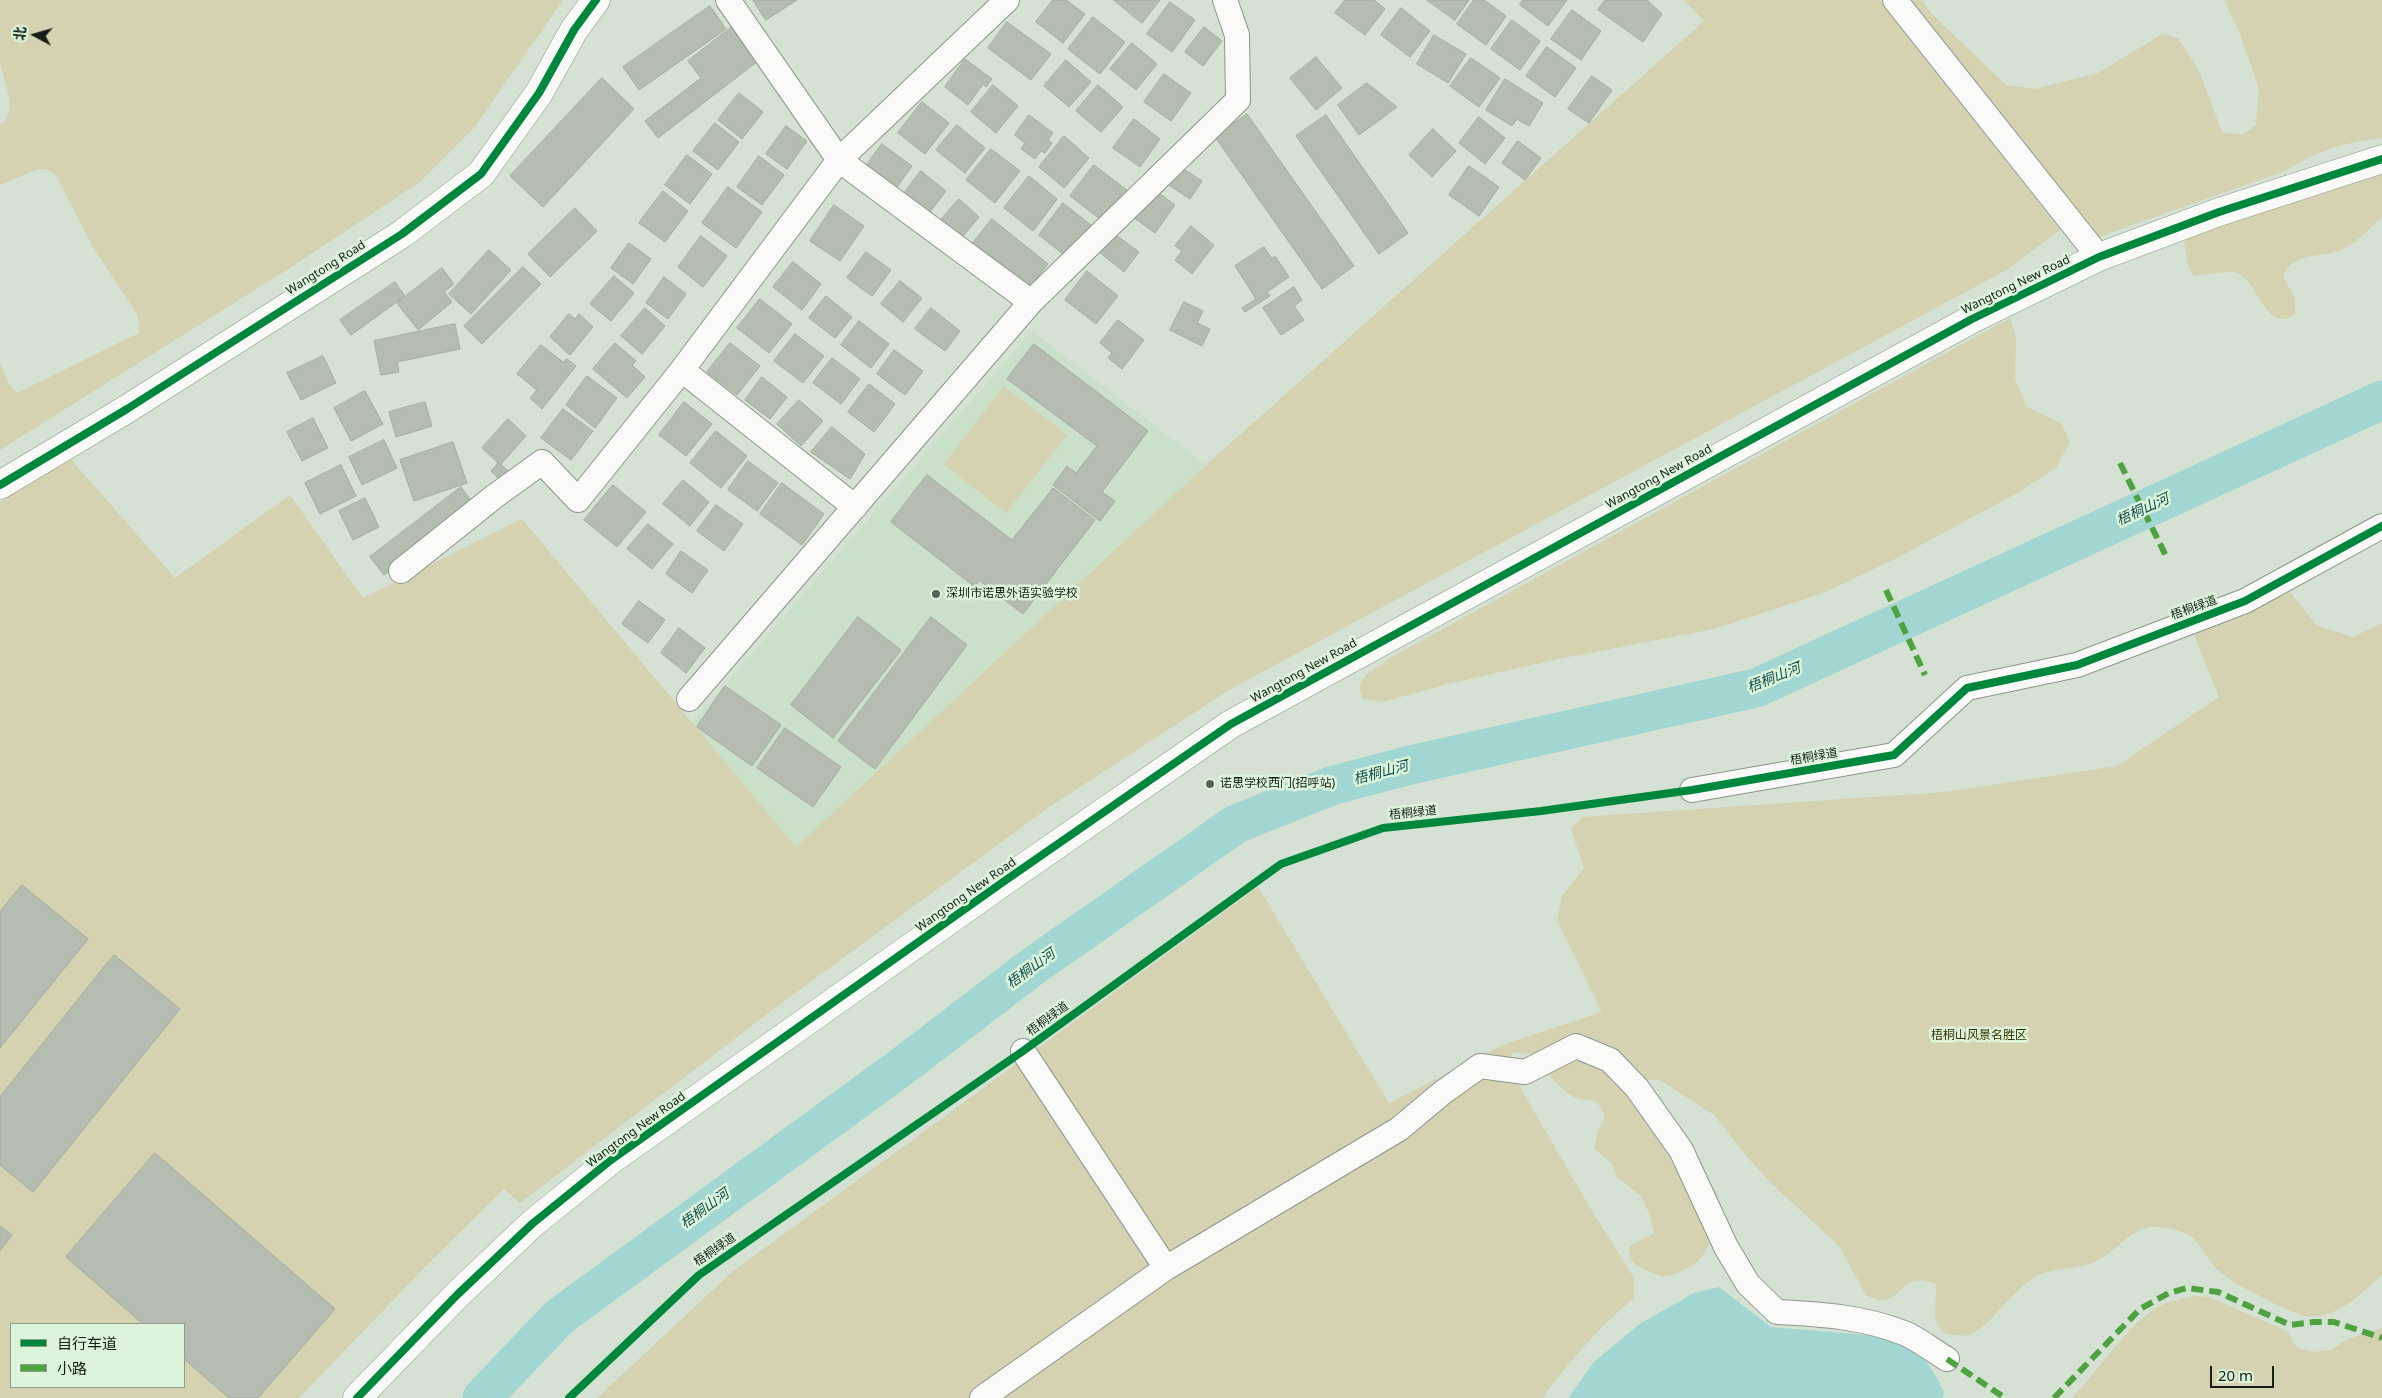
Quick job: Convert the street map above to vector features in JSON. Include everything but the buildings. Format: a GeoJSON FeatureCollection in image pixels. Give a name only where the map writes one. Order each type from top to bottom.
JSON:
{"type":"FeatureCollection","features":[{"type":"Feature","properties":{"kind":"street","name":"Wangtong Road"},"geometry":{"type":"LineString","coordinates":[[0,485],[127,409],[402,234],[481,174],[539,93],[574,30],[596,0]]}},
{"type":"Feature","properties":{"kind":"street"},"geometry":{"type":"LineString","coordinates":[[728,0],[839,160],[1031,302]]}},
{"type":"Feature","properties":{"kind":"street"},"geometry":{"type":"LineString","coordinates":[[401,571],[495,496],[542,462],[578,500],[682,370],[839,160],[1006,0]]}},
{"type":"Feature","properties":{"kind":"street"},"geometry":{"type":"LineString","coordinates":[[689,699],[1031,302],[1238,100],[1237,35],[1225,0]]}},
{"type":"Feature","properties":{"kind":"street"},"geometry":{"type":"LineString","coordinates":[[1895,0],[2099,257]]}},
{"type":"Feature","properties":{"kind":"street","name":"Wangtong New Road"},"geometry":{"type":"LineString","coordinates":[[357,1398],[458,1294],[532,1224],[611,1160],[1011,876],[1231,724],[1972,319],[2099,257],[2219,212],[2382,159]]}},
{"type":"Feature","properties":{"kind":"street"},"geometry":{"type":"LineString","coordinates":[[682,370],[855,507]]}},
{"type":"Feature","properties":{"kind":"street","name":"梧桐绿道"},"geometry":{"type":"LineString","coordinates":[[1692,790],[1894,755],[1967,688],[2077,665],[2245,601],[2382,526]]}},
{"type":"Feature","properties":{"kind":"street"},"geometry":{"type":"LineString","coordinates":[[982,1398],[1166,1268],[1398,1129],[1442,1093],[1480,1066],[1525,1072],[1576,1046],[1610,1060],[1637,1088],[1681,1150],[1726,1247],[1748,1284],[1777,1312],[1825,1314],[1878,1325],[1905,1334],[1947,1359]]}},
{"type":"Feature","properties":{"kind":"street"},"geometry":{"type":"LineString","coordinates":[[1023,1051],[1166,1268]]}},
{"type":"Feature","properties":{"kind":"shaded area","name":"深圳市诺思外语实验学校"},"geometry":{"type":"Polygon","coordinates":[[[1032,331],[1206,465],[796,848],[692,723],[1032,331]]]}},
{"type":"Feature","properties":{"kind":"green space"},"geometry":{"type":"Polygon","coordinates":[[[0,0],[563,0],[474,128],[420,182],[293,266],[0,450],[0,364],[9,384],[17,393],[139,333],[138,316],[93,247],[56,176],[48,169],[38,169],[0,185],[0,124],[6,119],[10,105],[0,63],[0,0]]]}},
{"type":"Feature","properties":{"kind":"green space"},"geometry":{"type":"Polygon","coordinates":[[[1684,0],[1880,0],[2060,230],[2008,269],[1229,690],[1048,808],[779,1005],[520,1203],[504,1189],[426,1266],[299,1398],[0,1398],[0,502],[69,457],[175,578],[290,495],[363,598],[522,519],[796,847],[1206,465],[1704,21],[1684,0]]]}},
{"type":"Feature","properties":{"kind":"green space"},"geometry":{"type":"Polygon","coordinates":[[[1900,0],[1922,0],[1931,13],[2006,85],[2035,89],[2098,73],[2162,34],[2178,38],[2199,71],[2222,132],[2242,135],[2256,125],[2259,89],[2239,31],[2224,0],[2382,0],[2382,138],[2331,148],[2285,171],[2104,235],[2094,241],[1900,0]]]}},
{"type":"Feature","properties":{"kind":"green space"},"geometry":{"type":"Polygon","coordinates":[[[2382,164],[2382,217],[2346,248],[2337,252],[2301,259],[2287,268],[2283,277],[2295,298],[2295,314],[2285,319],[2277,318],[2269,313],[2251,285],[2237,273],[2222,272],[2194,276],[2188,265],[2184,242],[2193,233],[2382,164]]]}},
{"type":"Feature","properties":{"kind":"green space"},"geometry":{"type":"Polygon","coordinates":[[[2010,318],[2016,337],[2015,379],[2027,407],[2061,423],[2070,441],[2056,468],[2019,492],[1899,557],[1823,593],[1714,629],[1558,659],[1443,685],[1383,702],[1363,699],[1359,687],[1366,675],[1390,658],[2010,318]]]}},
{"type":"Feature","properties":{"kind":"green space"},"geometry":{"type":"Polygon","coordinates":[[[1004,386],[1067,435],[1006,513],[944,464],[1004,386]]]}},
{"type":"Feature","properties":{"kind":"green space","name":"梧桐山风景名胜区"},"geometry":{"type":"Polygon","coordinates":[[[2290,592],[2317,626],[2353,637],[2382,623],[2382,1274],[2356,1298],[2335,1311],[2313,1317],[2301,1315],[2287,1309],[2228,1278],[2208,1258],[2198,1243],[2184,1232],[2149,1227],[2135,1233],[2094,1262],[2037,1276],[2019,1290],[1977,1331],[1966,1336],[1943,1333],[1935,1319],[1936,1284],[1916,1280],[1904,1286],[1895,1295],[1881,1300],[1866,1295],[1839,1246],[1773,1185],[1747,1157],[1714,1115],[1660,1080],[1640,1080],[1667,1137],[1667,1153],[1673,1165],[1691,1169],[1706,1178],[1716,1192],[1721,1210],[1713,1238],[1697,1262],[1673,1275],[1657,1275],[1636,1265],[1632,1260],[1629,1250],[1629,1246],[1654,1233],[1649,1213],[1640,1195],[1617,1177],[1611,1163],[1594,1148],[1598,1131],[1605,1117],[1602,1109],[1594,1101],[1580,1099],[1569,1094],[1552,1078],[1546,1065],[1534,1056],[1526,1053],[1513,1053],[1510,1061],[1521,1089],[1592,1211],[1634,1278],[1634,1298],[1585,1345],[1543,1398],[597,1398],[732,1272],[1258,887],[1389,1103],[1505,1044],[1602,1012],[1557,921],[1562,896],[1584,868],[1571,829],[1582,817],[1945,792],[2117,766],[2219,697],[2194,635],[2290,592]]]}},
{"type":"Feature","properties":{"kind":"green space"},"geometry":{"type":"Polygon","coordinates":[[[2194,1296],[2209,1297],[2287,1331],[2297,1348],[2313,1352],[2332,1350],[2345,1340],[2382,1328],[2382,1398],[2072,1398],[2139,1321],[2166,1303],[2194,1296]]]}},
{"type":"Feature","properties":{"kind":"water"},"geometry":{"type":"Polygon","coordinates":[[[1719,1287],[1771,1327],[1879,1336],[1903,1345],[1926,1361],[1944,1392],[1943,1398],[1568,1398],[1594,1362],[1641,1323],[1694,1293],[1719,1287]]]}},
{"type":"Feature","properties":{"kind":"waterway","name":"梧桐山河"},"geometry":{"type":"LineString","coordinates":[[482,1398],[559,1317],[900,1068],[1032,967],[1236,824],[1331,786],[1406,766],[1756,688],[2382,400]]}},
{"type":"Feature","properties":{"kind":"marked path"},"geometry":{"type":"LineString","coordinates":[[2120,463],[2166,556]]}},
{"type":"Feature","properties":{"kind":"marked path"},"geometry":{"type":"LineString","coordinates":[[1886,590],[1925,675]]}},
{"type":"Feature","properties":{"kind":"marked path"},"geometry":{"type":"LineString","coordinates":[[2054,1398],[2140,1309],[2169,1293],[2187,1288],[2218,1292],[2290,1325],[2334,1322],[2382,1338]]}},
{"type":"Feature","properties":{"kind":"marked path"},"geometry":{"type":"LineString","coordinates":[[1947,1359],[2005,1398]]}},
{"type":"Feature","properties":{"kind":"cycle path"},"geometry":{"type":"LineString","coordinates":[[0,485],[127,409],[402,234],[481,174],[539,93],[574,30],[596,0]]}},
{"type":"Feature","properties":{"kind":"cycle path"},"geometry":{"type":"LineString","coordinates":[[357,1398],[458,1294],[532,1224],[611,1160],[1003,882],[1231,724],[1972,319],[2099,257],[2219,212],[2382,159]]}},
{"type":"Feature","properties":{"kind":"cycle path"},"geometry":{"type":"LineString","coordinates":[[569,1398],[699,1275],[1023,1051],[1281,864],[1383,828],[1541,811],[1692,790],[1894,755],[1967,688],[2077,665],[2245,601],[2382,526]]}},
{"type":"Feature","properties":{"kind":"place","name":"深圳市诺思外语实验学校"},"geometry":{"type":"Point","coordinates":[936,594]}},
{"type":"Feature","properties":{"kind":"place","name":"诺思学校西门(招呼站)"},"geometry":{"type":"Point","coordinates":[1210,784]}}]}
